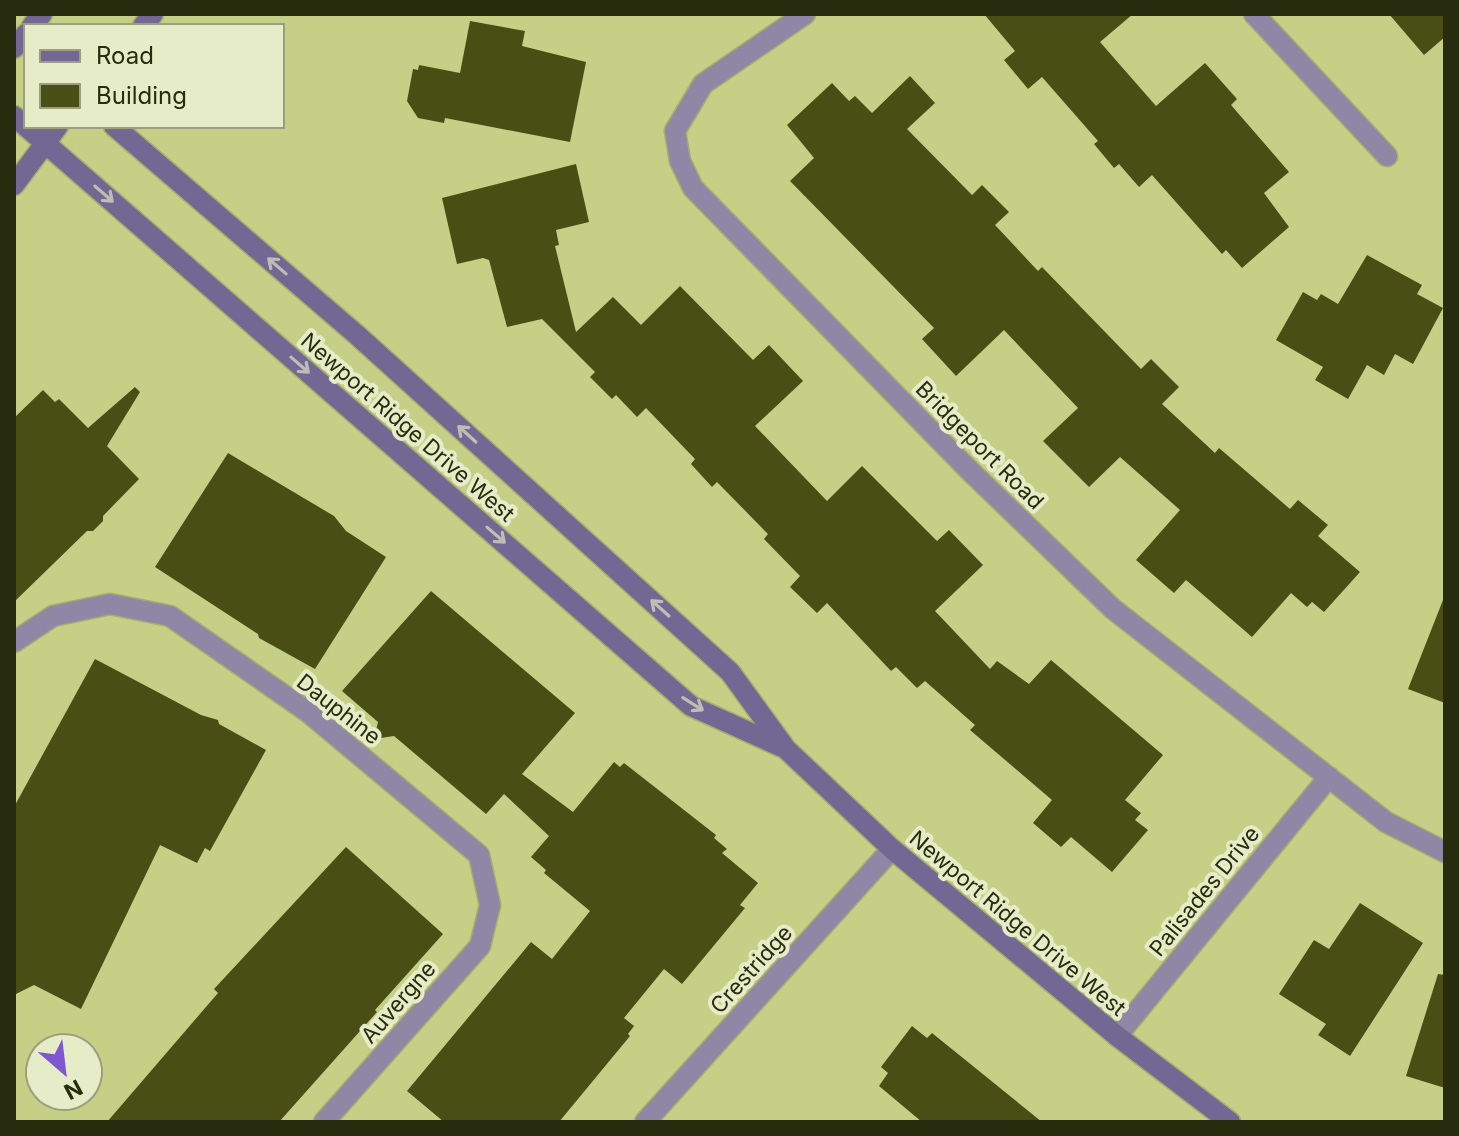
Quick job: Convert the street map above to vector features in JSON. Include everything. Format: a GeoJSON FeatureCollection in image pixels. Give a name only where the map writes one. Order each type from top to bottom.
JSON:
{"type":"FeatureCollection","features":[{"type":"Feature","properties":{"kind":"street","name":"Bridgeport Road"},"geometry":{"type":"LineString","coordinates":[[805,14],[703,84],[675,131],[680,161],[693,188],[969,470],[1113,609],[1386,822],[1445,852]]}},
{"type":"Feature","properties":{"kind":"street"},"geometry":{"type":"LineString","coordinates":[[1254,14],[1387,156]]}},
{"type":"Feature","properties":{"kind":"street","name":"Newport Ridge Drive West"},"geometry":{"type":"LineString","coordinates":[[28,128],[691,706],[786,749]]}},
{"type":"Feature","properties":{"kind":"street"},"geometry":{"type":"LineString","coordinates":[[14,185],[56,128]]}},
{"type":"Feature","properties":{"kind":"street","name":"Newport Ridge Drive West"},"geometry":{"type":"LineString","coordinates":[[116,128],[357,335],[730,672],[786,749],[892,849],[1117,1036],[1230,1122]]}},
{"type":"Feature","properties":{"kind":"street","name":"Dauphine"},"geometry":{"type":"LineString","coordinates":[[14,642],[53,616],[110,604],[170,616],[308,712],[479,855],[490,905]]}},
{"type":"Feature","properties":{"kind":"street","name":"Palisades Drive"},"geometry":{"type":"LineString","coordinates":[[1117,1036],[1329,777]]}},
{"type":"Feature","properties":{"kind":"street","name":"Crestridge"},"geometry":{"type":"LineString","coordinates":[[645,1122],[892,849]]}},
{"type":"Feature","properties":{"kind":"street","name":"Auvergne"},"geometry":{"type":"LineString","coordinates":[[324,1122],[480,946],[490,905]]}},
{"type":"Feature","properties":{"kind":"building"},"geometry":{"type":"Polygon","coordinates":[[[984,14],[1133,14],[1100,42],[1156,106],[1205,63],[1237,99],[1231,105],[1289,172],[1264,193],[1289,227],[1242,268],[1226,250],[1222,254],[1152,175],[1139,187],[1119,164],[1114,168],[1094,144],[1098,141],[1042,77],[1028,89],[1004,60],[1015,51],[984,14]]]}},
{"type":"Feature","properties":{"kind":"building"},"geometry":{"type":"Polygon","coordinates":[[[1389,14],[1445,14],[1445,37],[1424,55],[1389,14]]]}},
{"type":"Feature","properties":{"kind":"building"},"geometry":{"type":"Polygon","coordinates":[[[470,21],[525,31],[522,46],[586,62],[570,142],[445,118],[444,123],[418,118],[407,101],[413,69],[418,70],[419,65],[460,73],[470,21]]]}},
{"type":"Feature","properties":{"kind":"building"},"geometry":{"type":"Polygon","coordinates":[[[910,76],[935,103],[907,129],[972,195],[982,185],[1009,212],[995,225],[1038,271],[1042,267],[1141,369],[1151,359],[1179,387],[1162,404],[1215,453],[1219,448],[1290,509],[1298,500],[1328,525],[1318,536],[1360,572],[1324,612],[1312,602],[1307,607],[1291,593],[1252,637],[1186,580],[1174,593],[1136,560],[1180,510],[1120,457],[1089,487],[1043,441],[1078,408],[1004,330],[956,376],[922,339],[934,328],[790,181],[814,158],[787,125],[832,83],[849,101],[855,96],[872,113],[910,76]]]}},
{"type":"Feature","properties":{"kind":"building"},"geometry":{"type":"Polygon","coordinates":[[[576,164],[589,222],[556,230],[559,245],[555,246],[576,332],[613,297],[641,325],[680,286],[753,360],[769,345],[803,381],[755,426],[827,501],[862,466],[937,541],[949,530],[983,565],[935,611],[990,669],[997,661],[1029,684],[1051,660],[1163,755],[1125,800],[1141,813],[1135,820],[1148,830],[1112,872],[1071,837],[1061,847],[1033,823],[1052,800],[970,730],[975,725],[925,681],[917,688],[896,667],[891,671],[827,603],[817,613],[790,587],[800,576],[764,539],[768,534],[717,482],[712,487],[691,464],[695,459],[646,408],[637,417],[616,395],[612,399],[590,377],[595,372],[542,319],[507,327],[489,260],[483,258],[457,264],[442,198],[576,164]]]}},
{"type":"Feature","properties":{"kind":"building"},"geometry":{"type":"Polygon","coordinates":[[[1367,255],[1422,285],[1417,294],[1443,308],[1413,364],[1395,354],[1384,375],[1367,365],[1348,399],[1315,380],[1323,367],[1276,340],[1303,292],[1317,300],[1321,294],[1338,304],[1367,255]]]}},
{"type":"Feature","properties":{"kind":"building"},"geometry":{"type":"Polygon","coordinates":[[[135,387],[140,392],[107,446],[139,479],[103,516],[103,521],[93,531],[87,531],[14,602],[14,418],[43,390],[55,402],[59,399],[88,428],[135,387]]]}},
{"type":"Feature","properties":{"kind":"building"},"geometry":{"type":"Polygon","coordinates":[[[228,453],[334,516],[346,531],[386,557],[315,669],[259,638],[258,634],[155,567],[228,453]]]}},
{"type":"Feature","properties":{"kind":"building"},"geometry":{"type":"Polygon","coordinates":[[[431,591],[575,713],[522,774],[573,812],[614,762],[620,767],[624,763],[716,835],[714,838],[727,849],[722,853],[758,883],[740,905],[745,908],[682,984],[664,969],[624,1018],[634,1026],[628,1034],[630,1036],[559,1122],[444,1122],[407,1091],[531,942],[552,959],[590,911],[544,873],[546,870],[531,857],[549,836],[504,794],[486,814],[394,736],[374,739],[378,722],[342,691],[431,591]]]}},
{"type":"Feature","properties":{"kind":"building"},"geometry":{"type":"Polygon","coordinates":[[[1445,600],[1445,703],[1408,689],[1445,600]]]}},
{"type":"Feature","properties":{"kind":"building"},"geometry":{"type":"Polygon","coordinates":[[[95,659],[201,715],[218,720],[219,724],[266,750],[210,851],[205,848],[197,863],[160,845],[81,1009],[34,985],[14,995],[14,807],[95,659]]]}},
{"type":"Feature","properties":{"kind":"building"},"geometry":{"type":"Polygon","coordinates":[[[346,847],[443,934],[375,1010],[377,1012],[279,1122],[107,1122],[218,993],[214,989],[346,847]]]}},
{"type":"Feature","properties":{"kind":"building"},"geometry":{"type":"Polygon","coordinates":[[[1360,903],[1423,943],[1350,1056],[1318,1035],[1326,1024],[1279,994],[1314,940],[1329,949],[1360,903]]]}},
{"type":"Feature","properties":{"kind":"building"},"geometry":{"type":"Polygon","coordinates":[[[1438,974],[1445,975],[1445,1088],[1406,1076],[1438,974]]]}},
{"type":"Feature","properties":{"kind":"building"},"geometry":{"type":"Polygon","coordinates":[[[912,1026],[927,1038],[932,1033],[1042,1122],[922,1122],[879,1086],[888,1073],[881,1067],[912,1026]]]}}]}
